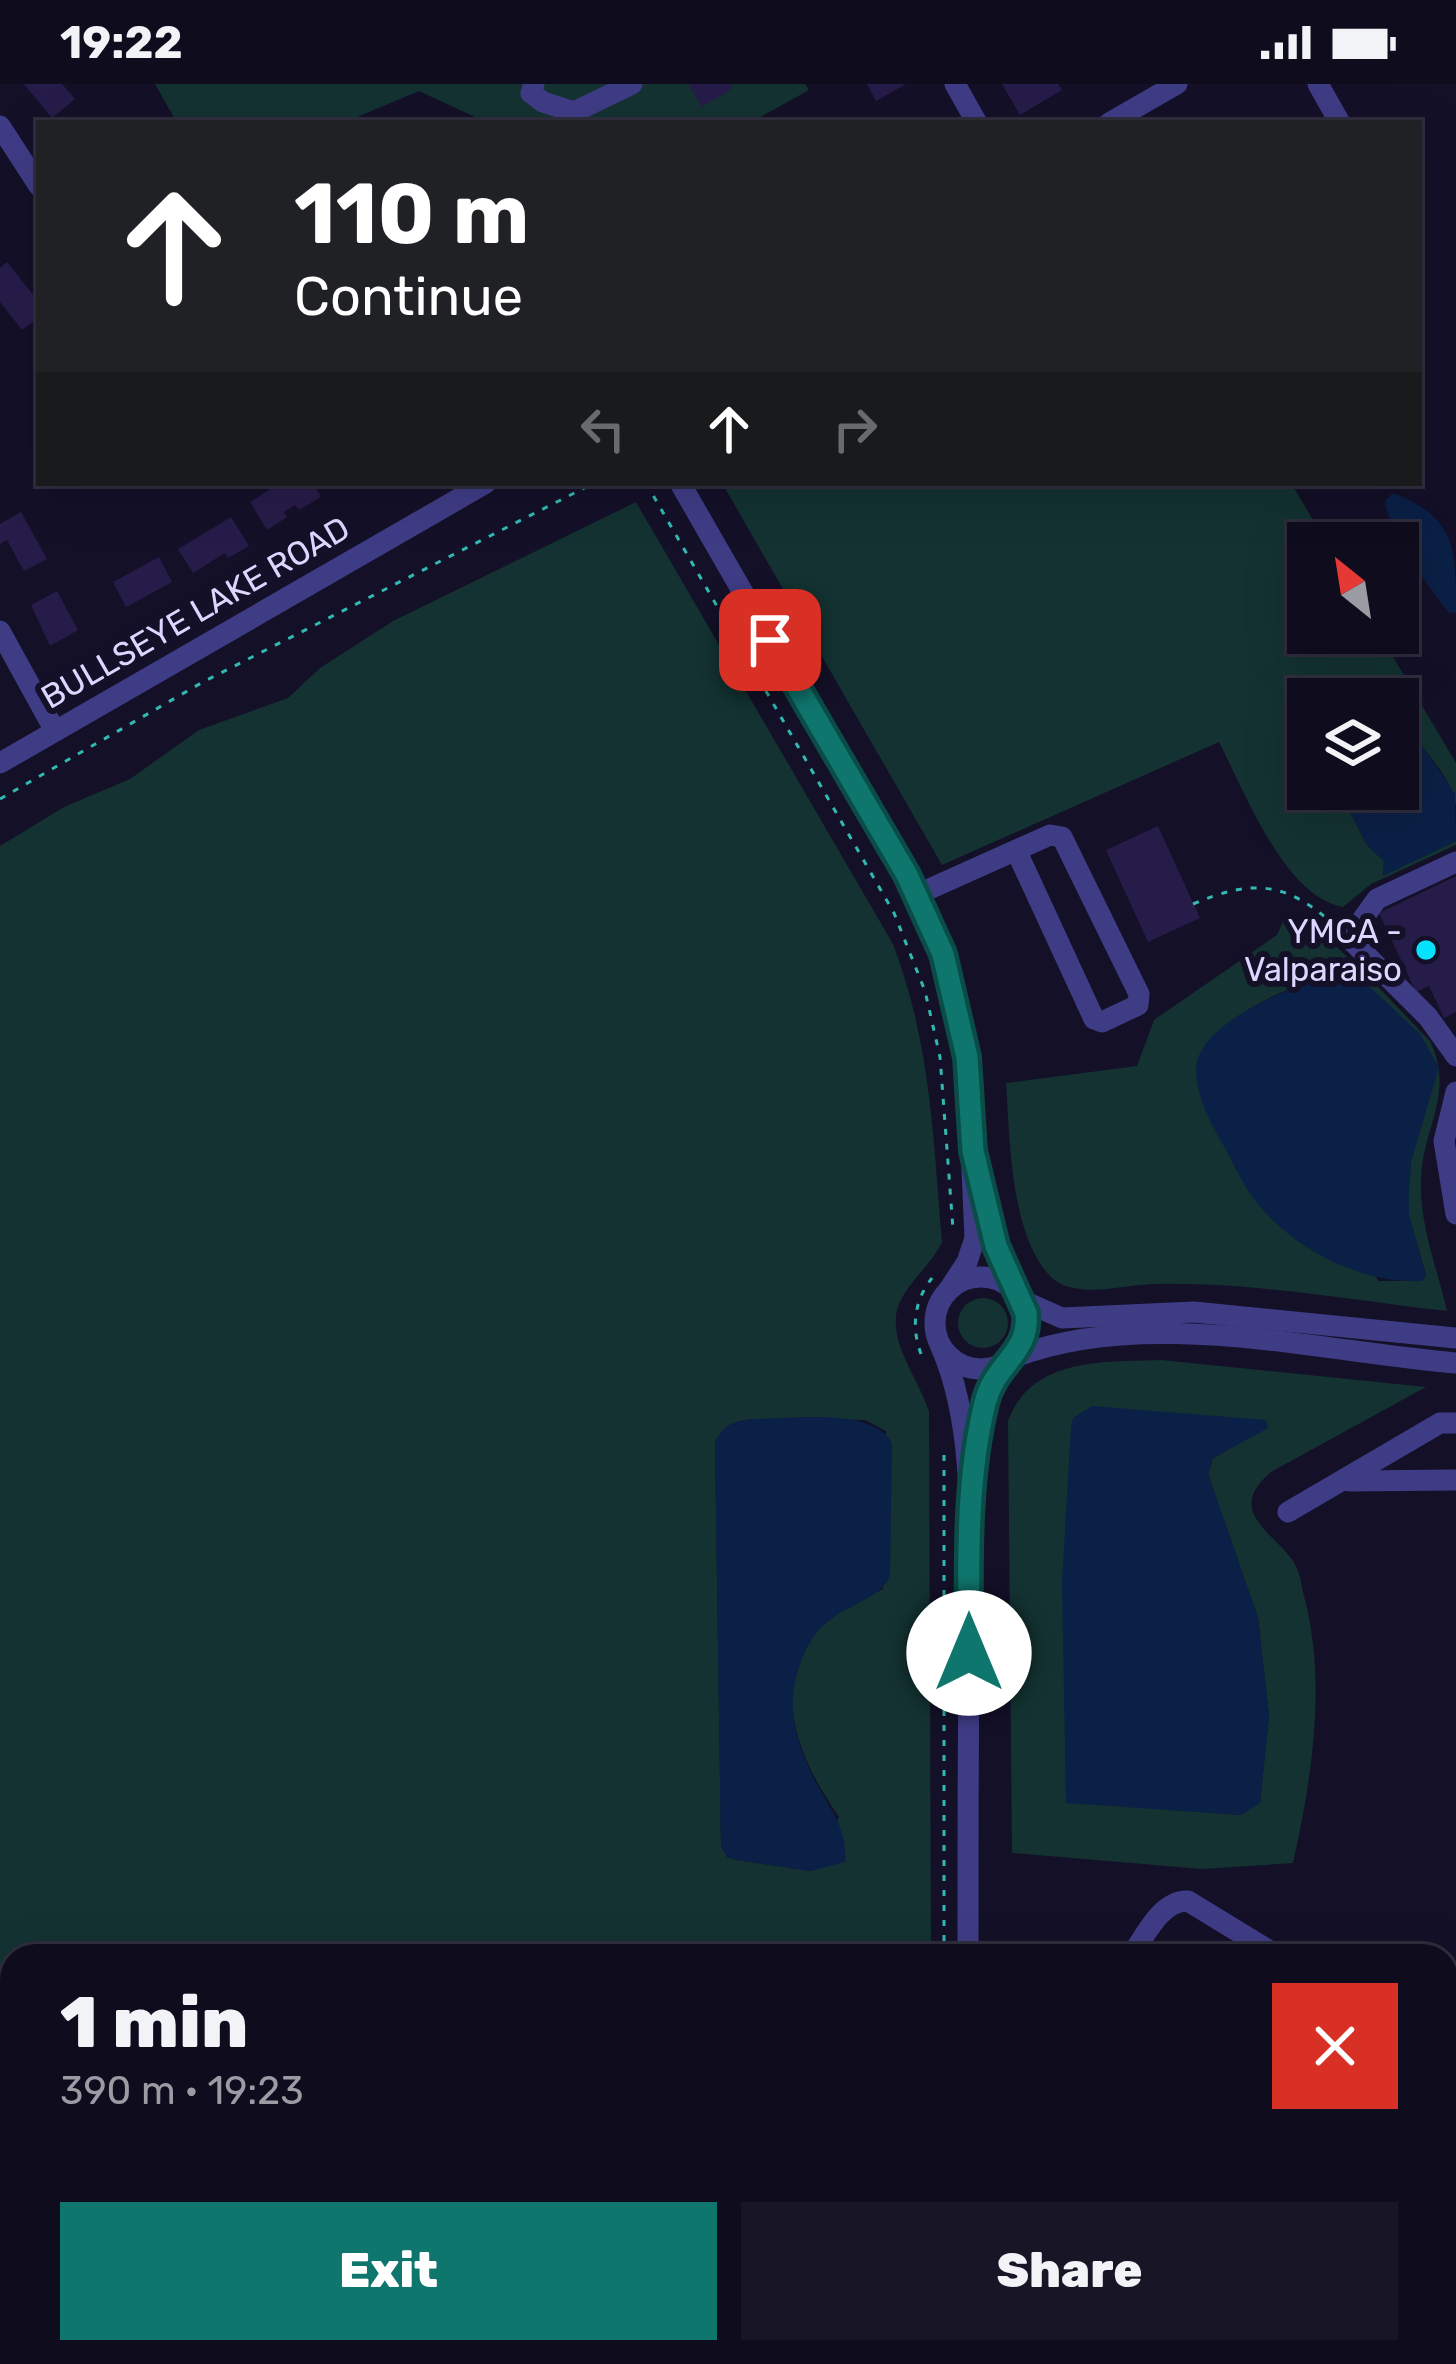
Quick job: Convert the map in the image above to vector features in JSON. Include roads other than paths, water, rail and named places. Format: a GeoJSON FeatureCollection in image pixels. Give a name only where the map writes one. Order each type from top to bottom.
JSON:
{"type":"FeatureCollection","features":[{"type":"Feature","properties":{"kind":"street"},"geometry":{"type":"LineString","coordinates":[[532,84],[531,93],[543,102],[574,112],[632,84]]}},
{"type":"Feature","properties":{"kind":"street"},"geometry":{"type":"LineString","coordinates":[[955,84],[975,120]]}},
{"type":"Feature","properties":{"kind":"street"},"geometry":{"type":"LineString","coordinates":[[1318,84],[1338,120]]}},
{"type":"Feature","properties":{"kind":"street"},"geometry":{"type":"LineString","coordinates":[[1113,120],[1170,86]]}},
{"type":"Feature","properties":{"kind":"street"},"geometry":{"type":"LineString","coordinates":[[0,126],[36,181]]}},
{"type":"Feature","properties":{"kind":"street","name":"BULLSEYE LAKE ROAD"},"geometry":{"type":"LineString","coordinates":[[0,764],[481,486]]}},
{"type":"Feature","properties":{"kind":"street"},"geometry":{"type":"LineString","coordinates":[[682,486],[916,895],[943,954],[967,1057],[975,1238],[967,1262],[943,1282],[934,1355],[952,1372],[961,1419],[969,1523],[968,1944]]}},
{"type":"Feature","properties":{"kind":"street"},"geometry":{"type":"LineString","coordinates":[[0,631],[55,731]]}},
{"type":"Feature","properties":{"kind":"street"},"geometry":{"type":"LineString","coordinates":[[916,895],[1016,850],[1050,835],[1062,837],[1139,994],[1138,1005],[1102,1022],[1094,1019],[1016,850]]}},
{"type":"Feature","properties":{"kind":"street"},"geometry":{"type":"LineString","coordinates":[[1456,862],[1377,899],[1349,938],[1428,1017],[1456,1056]]}},
{"type":"Feature","properties":{"kind":"street"},"geometry":{"type":"LineString","coordinates":[[1456,1092],[1444,1141],[1456,1214]]}},
{"type":"Feature","properties":{"kind":"street"},"geometry":{"type":"LineString","coordinates":[[969,1523],[986,1398],[1006,1361],[1019,1348],[1027,1325],[996,1246],[973,1151]]}},
{"type":"Feature","properties":{"kind":"street"},"geometry":{"type":"LineString","coordinates":[[943,1282],[977,1276],[1062,1318],[1195,1312],[1456,1338]]}},
{"type":"Feature","properties":{"kind":"street"},"geometry":{"type":"LineString","coordinates":[[934,1355],[976,1370],[1072,1339],[1190,1335],[1456,1364]]}},
{"type":"Feature","properties":{"kind":"street"},"geometry":{"type":"LineString","coordinates":[[1288,1512],[1440,1423],[1456,1423]]}},
{"type":"Feature","properties":{"kind":"street"},"geometry":{"type":"LineString","coordinates":[[1346,1481],[1456,1480]]}},
{"type":"Feature","properties":{"kind":"street"},"geometry":{"type":"LineString","coordinates":[[1141,1944],[1177,1900],[1188,1900],[1259,1944]]}},
{"type":"Feature","properties":{"kind":"water"},"geometry":{"type":"Polygon","coordinates":[[[1393,493],[1441,525],[1453,553],[1456,612],[1449,613],[1419,571],[1419,522],[1391,522],[1385,501],[1393,493]]]}},
{"type":"Feature","properties":{"kind":"water"},"geometry":{"type":"Polygon","coordinates":[[[1419,742],[1455,794],[1456,841],[1383,876],[1384,861],[1367,845],[1349,810],[1419,810],[1419,742]]]}},
{"type":"Feature","properties":{"kind":"water"},"geometry":{"type":"Polygon","coordinates":[[[1353,971],[1420,1034],[1439,1068],[1411,1161],[1409,1216],[1426,1276],[1422,1281],[1351,1269],[1287,1232],[1249,1191],[1211,1124],[1199,1092],[1197,1062],[1220,1029],[1288,991],[1353,971]]]}},
{"type":"Feature","properties":{"kind":"water"},"geometry":{"type":"Polygon","coordinates":[[[1092,1406],[1266,1420],[1268,1428],[1213,1458],[1208,1474],[1258,1618],[1269,1716],[1260,1803],[1241,1815],[1066,1803],[1062,1582],[1071,1426],[1073,1418],[1092,1406]]]}},
{"type":"Feature","properties":{"kind":"water"},"geometry":{"type":"Polygon","coordinates":[[[754,1419],[850,1420],[868,1424],[892,1443],[890,1577],[873,1595],[817,1632],[795,1682],[797,1734],[838,1822],[845,1850],[845,1862],[811,1871],[736,1860],[727,1857],[721,1846],[715,1442],[731,1424],[754,1419]]]}},
{"type":"Feature","properties":{"kind":"place","name":"YMCA - Valparaiso"},"geometry":{"type":"Point","coordinates":[1426,950]}}]}
